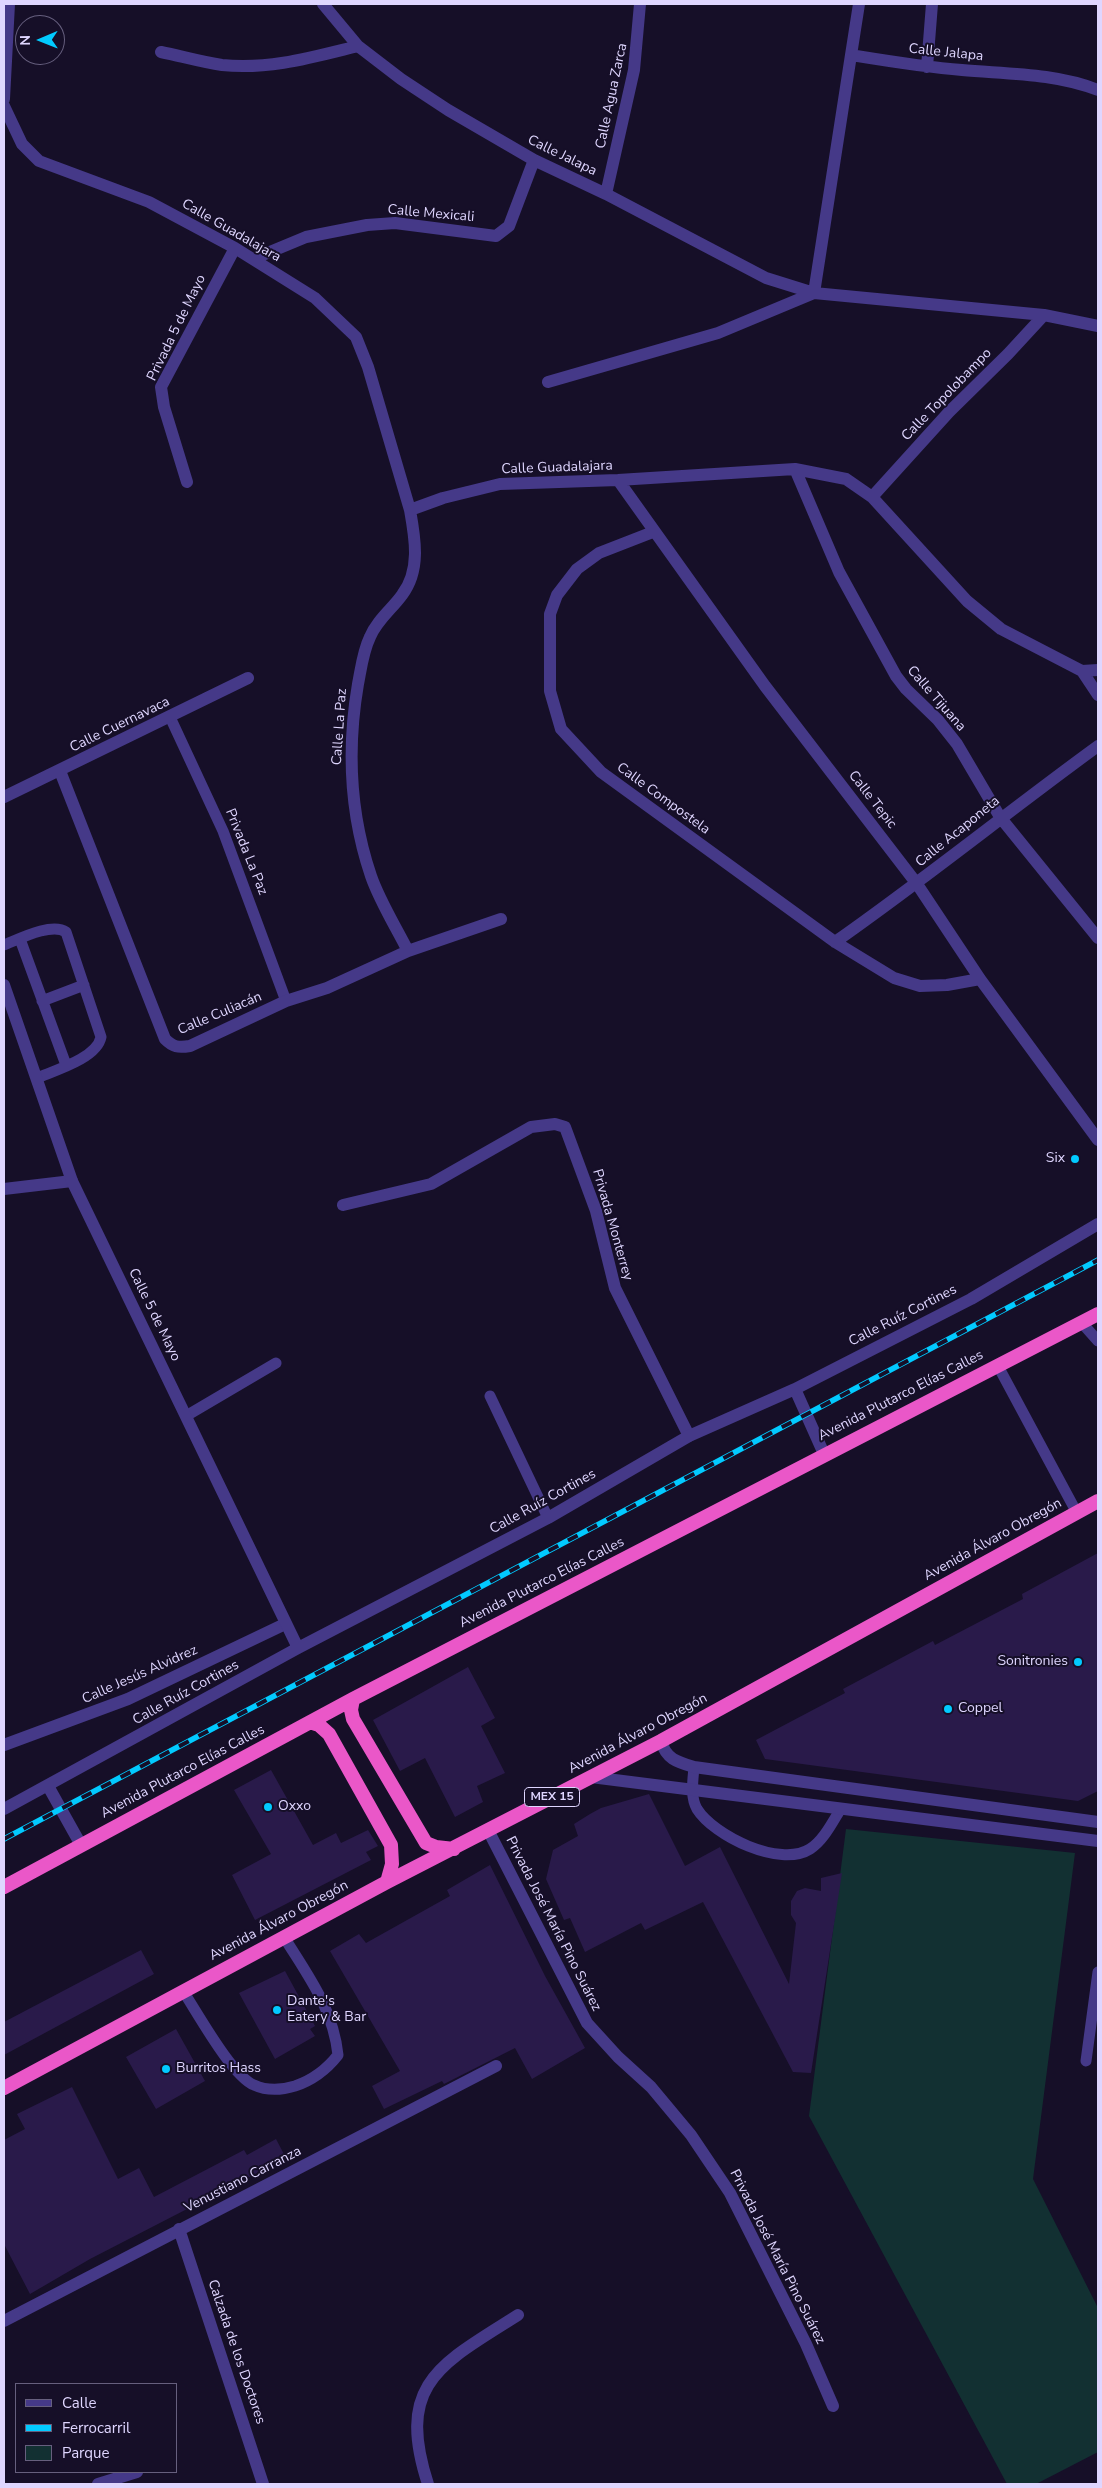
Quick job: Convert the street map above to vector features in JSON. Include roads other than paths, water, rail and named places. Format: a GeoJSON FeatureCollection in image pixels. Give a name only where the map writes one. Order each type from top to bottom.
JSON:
{"type":"FeatureCollection","features":[{"type":"Feature","properties":{"kind":"highway","name":"Avenida Plutarco Elías Calles"},"geometry":{"type":"LineString","coordinates":[[4,1887],[353,1699],[1098,1314]]}},
{"type":"Feature","properties":{"kind":"highway","name":"Avenida Álvaro Obregón"},"geometry":{"type":"LineString","coordinates":[[4,2088],[387,1882],[454,1849],[661,1740],[1098,1501]]}},
{"type":"Feature","properties":{"kind":"highway"},"geometry":{"type":"LineString","coordinates":[[353,1699],[350,1710],[353,1719],[426,1843],[436,1847],[454,1849]]}},
{"type":"Feature","properties":{"kind":"highway"},"geometry":{"type":"LineString","coordinates":[[310,1722],[319,1725],[329,1734],[391,1846],[392,1864],[387,1882]]}},
{"type":"Feature","properties":{"kind":"street"},"geometry":{"type":"LineString","coordinates":[[4,99],[5,44],[10,4]]}},
{"type":"Feature","properties":{"kind":"street","name":"Calle Jalapa"},"geometry":{"type":"LineString","coordinates":[[323,4],[358,46],[401,79],[534,160],[606,194],[732,262],[766,278],[814,293],[1044,315],[1098,326]]}},
{"type":"Feature","properties":{"kind":"street","name":"Calle Agua Zarca"},"geometry":{"type":"LineString","coordinates":[[606,194],[634,70],[640,4]]}},
{"type":"Feature","properties":{"kind":"street"},"geometry":{"type":"LineString","coordinates":[[548,382],[718,333],[814,293],[859,4]]}},
{"type":"Feature","properties":{"kind":"street"},"geometry":{"type":"LineString","coordinates":[[927,67],[932,4]]}},
{"type":"Feature","properties":{"kind":"street"},"geometry":{"type":"LineString","coordinates":[[161,52],[221,65],[269,66],[290,63],[358,46]]}},
{"type":"Feature","properties":{"kind":"street","name":"Calle Jalapa"},"geometry":{"type":"LineString","coordinates":[[851,55],[927,67],[1066,80],[1098,90]]}},
{"type":"Feature","properties":{"kind":"street","name":"Calle Guadalajara"},"geometry":{"type":"LineString","coordinates":[[4,106],[22,144],[39,161],[148,202],[235,248],[315,298],[356,337],[368,367],[410,510],[443,498],[500,484],[618,480],[795,469],[846,479],[872,497],[967,601],[1001,629],[1082,671]]}},
{"type":"Feature","properties":{"kind":"street","name":"Calle Mexicali"},"geometry":{"type":"LineString","coordinates":[[253,259],[306,237],[367,225],[395,224],[496,236],[509,226],[534,160]]}},
{"type":"Feature","properties":{"kind":"street","name":"Privada 5 de Mayo"},"geometry":{"type":"LineString","coordinates":[[186,482],[164,407],[162,387],[235,248]]}},
{"type":"Feature","properties":{"kind":"street","name":"Calle Topolobampo"},"geometry":{"type":"LineString","coordinates":[[872,497],[949,412],[1008,354],[1044,315]]}},
{"type":"Feature","properties":{"kind":"street","name":"Calle Tijuana"},"geometry":{"type":"LineString","coordinates":[[795,469],[839,572],[888,664],[906,689],[938,720],[957,744],[1000,817],[1098,938]]}},
{"type":"Feature","properties":{"kind":"street","name":"Calle Tepic"},"geometry":{"type":"LineString","coordinates":[[618,480],[653,532],[772,694],[917,884],[980,979],[1098,1140]]}},
{"type":"Feature","properties":{"kind":"street","name":"Calle La Paz"},"geometry":{"type":"LineString","coordinates":[[408,951],[372,877],[353,801],[352,756],[354,708],[362,662],[370,636],[385,614],[403,594],[412,576],[415,558],[410,510]]}},
{"type":"Feature","properties":{"kind":"street","name":"Calle Compostela"},"geometry":{"type":"LineString","coordinates":[[653,532],[599,553],[577,569],[557,595],[550,614],[550,691],[561,729],[601,772],[835,942],[894,978],[920,986],[947,985],[980,979]]}},
{"type":"Feature","properties":{"kind":"street"},"geometry":{"type":"LineString","coordinates":[[1082,671],[1098,670]]}},
{"type":"Feature","properties":{"kind":"street"},"geometry":{"type":"LineString","coordinates":[[1082,671],[1098,695]]}},
{"type":"Feature","properties":{"kind":"street","name":"Calle Cuernavaca"},"geometry":{"type":"LineString","coordinates":[[4,797],[248,678]]}},
{"type":"Feature","properties":{"kind":"street","name":"Calle Acaponeta"},"geometry":{"type":"LineString","coordinates":[[835,942],[917,884],[1000,817],[1098,746]]}},
{"type":"Feature","properties":{"kind":"street","name":"Calle Culiacán"},"geometry":{"type":"LineString","coordinates":[[60,771],[165,1039],[172,1046],[180,1048],[190,1046],[286,1001],[327,988],[408,951],[501,919]]}},
{"type":"Feature","properties":{"kind":"street","name":"Calle 5 de Mayo"},"geometry":{"type":"LineString","coordinates":[[4,985],[72,1182],[298,1648]]}},
{"type":"Feature","properties":{"kind":"street","name":"Privada Monterrey"},"geometry":{"type":"LineString","coordinates":[[343,1206],[431,1184],[531,1127],[555,1124],[565,1127],[596,1211],[615,1288],[690,1436]]}},
{"type":"Feature","properties":{"kind":"street"},"geometry":{"type":"LineString","coordinates":[[4,1189],[72,1182]]}},
{"type":"Feature","properties":{"kind":"street","name":"Calle Ruíz Cortines"},"geometry":{"type":"LineString","coordinates":[[4,1809],[298,1648],[548,1518],[690,1436],[795,1389],[971,1299],[1098,1224]]}},
{"type":"Feature","properties":{"kind":"street"},"geometry":{"type":"LineString","coordinates":[[795,1389],[824,1454]]}},
{"type":"Feature","properties":{"kind":"street","name":"Calle Jesús Alvidrez"},"geometry":{"type":"LineString","coordinates":[[4,1746],[128,1699],[286,1624]]}},
{"type":"Feature","properties":{"kind":"street"},"geometry":{"type":"LineString","coordinates":[[661,1740],[667,1756],[682,1764],[694,1767],[1098,1822]]}},
{"type":"Feature","properties":{"kind":"street"},"geometry":{"type":"LineString","coordinates":[[591,1777],[1098,1842]]}},
{"type":"Feature","properties":{"kind":"street"},"geometry":{"type":"LineString","coordinates":[[48,1786],[81,1845]]}},
{"type":"Feature","properties":{"kind":"street","name":"Privada José María Pino Suárez"},"geometry":{"type":"LineString","coordinates":[[488,1830],[587,2023],[618,2057],[650,2087],[691,2135],[730,2193],[806,2344],[833,2406]]}},
{"type":"Feature","properties":{"kind":"street","name":"Venustiano Carranza"},"geometry":{"type":"LineString","coordinates":[[4,2321],[496,2066]]}},
{"type":"Feature","properties":{"kind":"street","name":"Calzada de los Doctores"},"geometry":{"type":"LineString","coordinates":[[178,2230],[263,2484]]}},
{"type":"Feature","properties":{"kind":"street"},"geometry":{"type":"LineString","coordinates":[[428,2484],[416,2438],[418,2404],[430,2380],[452,2358],[518,2316]]}},
{"type":"Feature","properties":{"kind":"street"},"geometry":{"type":"LineString","coordinates":[[98,2484],[134,2473]]}},
{"type":"Feature","properties":{"kind":"lane","name":"Privada La Paz"},"geometry":{"type":"LineString","coordinates":[[170,716],[223,831],[286,1001]]}},
{"type":"Feature","properties":{"kind":"lane"},"geometry":{"type":"LineString","coordinates":[[4,945],[51,928],[61,929],[66,932],[101,1037],[100,1044],[90,1054],[37,1078]]}},
{"type":"Feature","properties":{"kind":"lane"},"geometry":{"type":"LineString","coordinates":[[20,939],[66,1065]]}},
{"type":"Feature","properties":{"kind":"lane"},"geometry":{"type":"LineString","coordinates":[[42,1001],[84,984]]}},
{"type":"Feature","properties":{"kind":"lane"},"geometry":{"type":"LineString","coordinates":[[1082,1323],[1098,1341]]}},
{"type":"Feature","properties":{"kind":"lane"},"geometry":{"type":"LineString","coordinates":[[186,1416],[276,1363]]}},
{"type":"Feature","properties":{"kind":"lane"},"geometry":{"type":"LineString","coordinates":[[998,1366],[1077,1513]]}},
{"type":"Feature","properties":{"kind":"lane"},"geometry":{"type":"LineString","coordinates":[[490,1396],[548,1518]]}},
{"type":"Feature","properties":{"kind":"lane"},"geometry":{"type":"LineString","coordinates":[[694,1767],[693,1791],[697,1809],[724,1834],[765,1852],[785,1856],[808,1850],[818,1843],[840,1810]]}},
{"type":"Feature","properties":{"kind":"lane"},"geometry":{"type":"LineString","coordinates":[[183,1991],[230,2064],[252,2085],[270,2089],[288,2088],[304,2083],[329,2067],[338,2055],[335,2032],[321,1997],[284,1937]]}},
{"type":"Feature","properties":{"kind":"lane"},"geometry":{"type":"LineString","coordinates":[[1086,2061],[1098,1972]]}},
{"type":"Feature","properties":{"kind":"railway"},"geometry":{"type":"LineString","coordinates":[[4,1839],[1098,1260]]}},
{"type":"Feature","properties":{"kind":"place","name":"Six"},"geometry":{"type":"Point","coordinates":[1075,1159]}},
{"type":"Feature","properties":{"kind":"place","name":"Sonitronies"},"geometry":{"type":"Point","coordinates":[1078,1662]}},
{"type":"Feature","properties":{"kind":"place","name":"Coppel"},"geometry":{"type":"Point","coordinates":[948,1709]}},
{"type":"Feature","properties":{"kind":"place","name":"Oxxo"},"geometry":{"type":"Point","coordinates":[268,1807]}},
{"type":"Feature","properties":{"kind":"place","name":"Dante's Eatery & Bar"},"geometry":{"type":"Point","coordinates":[277,2010]}},
{"type":"Feature","properties":{"kind":"place","name":"Burritos Hass"},"geometry":{"type":"Point","coordinates":[166,2069]}}]}
